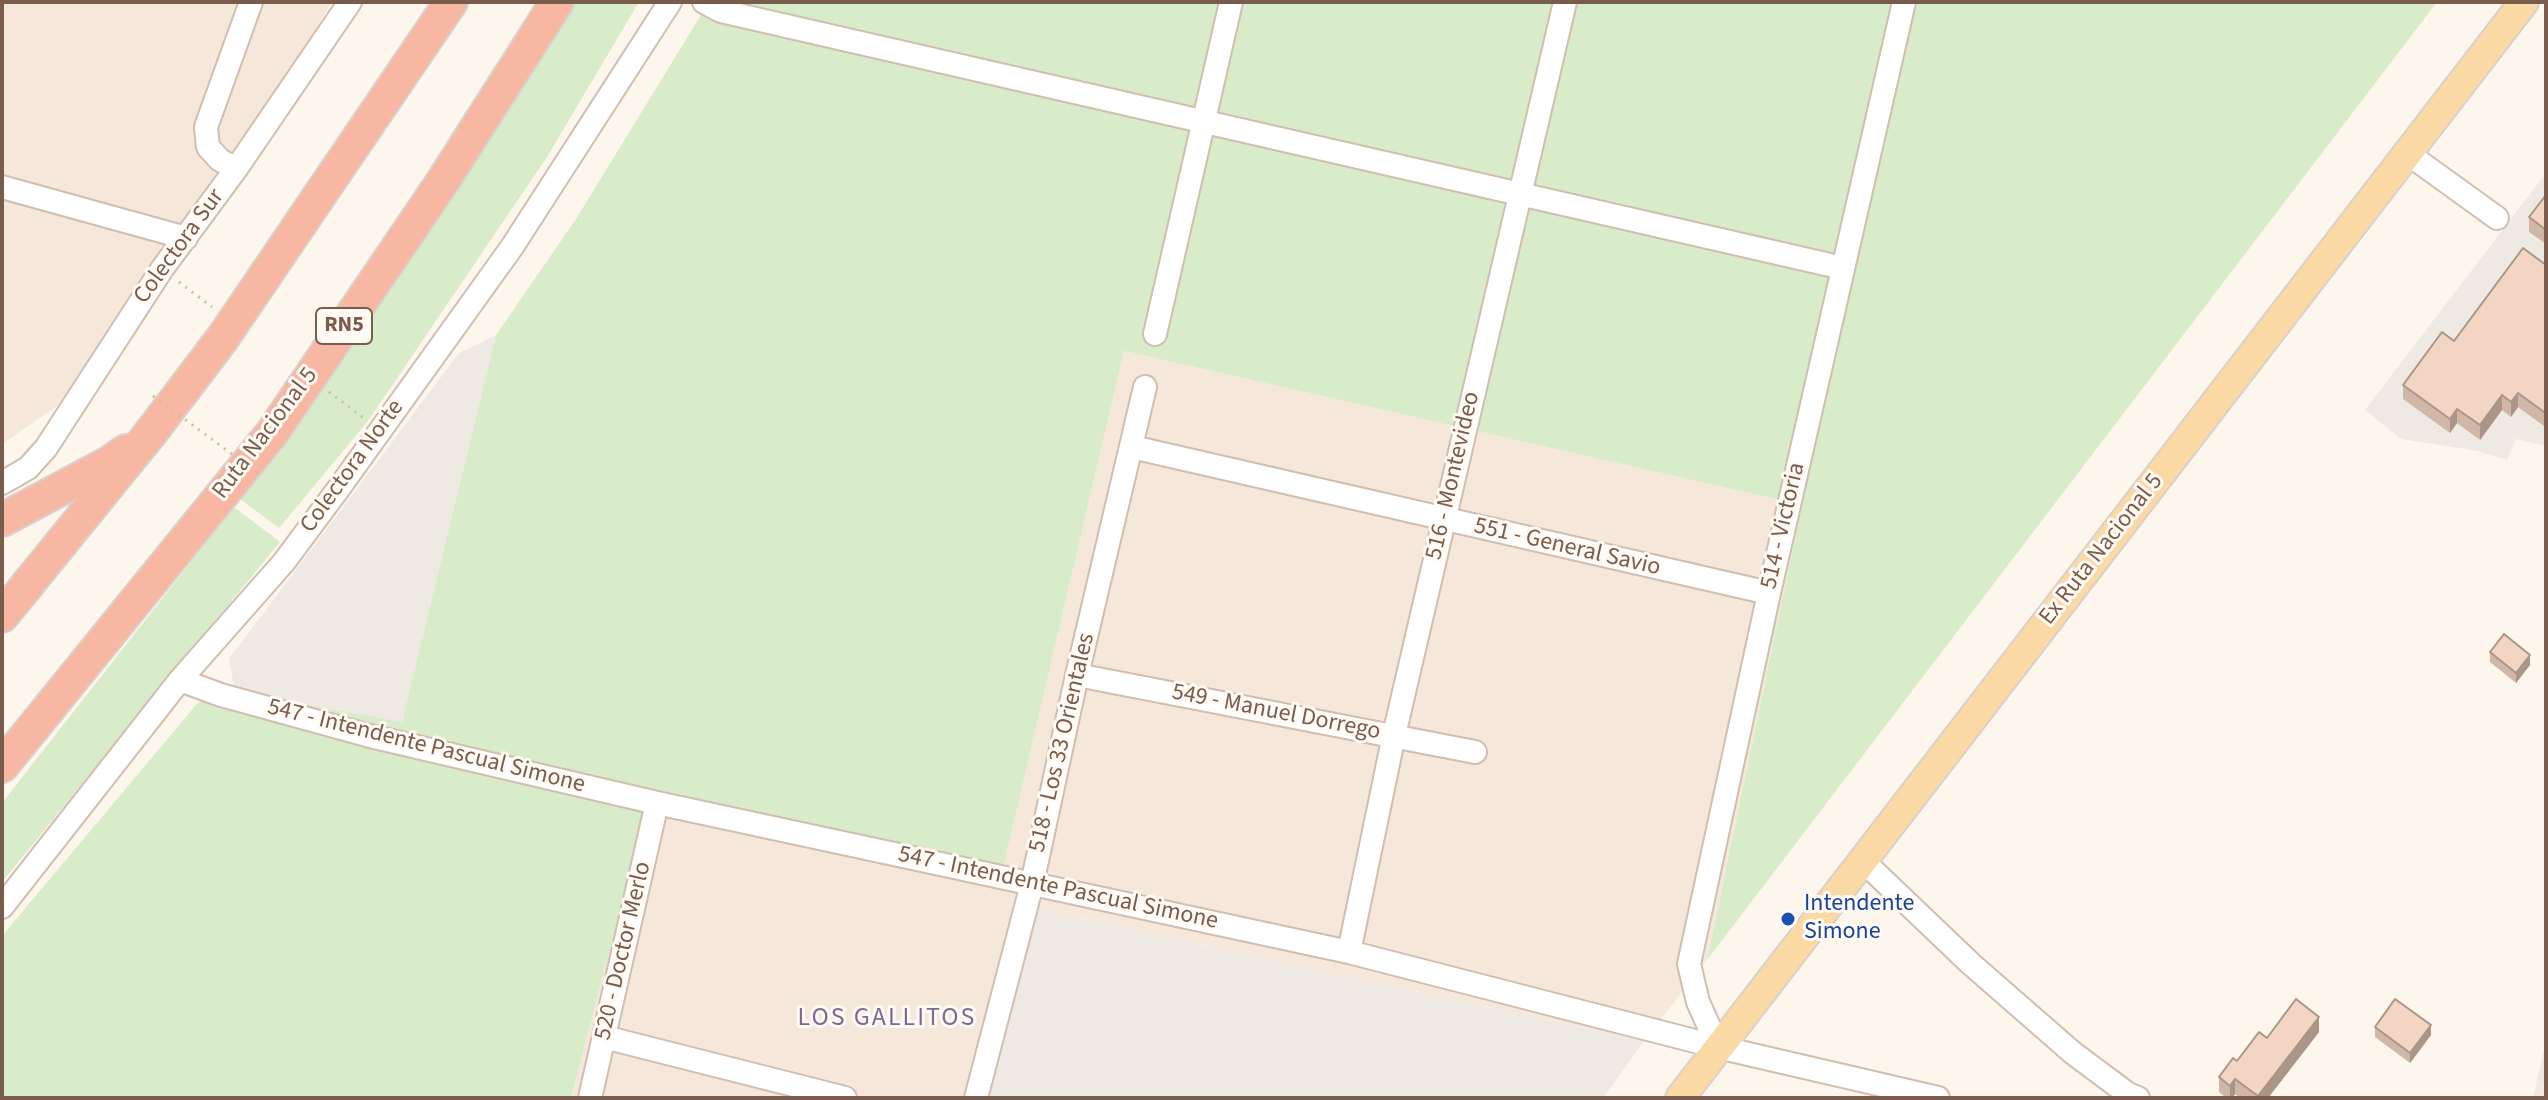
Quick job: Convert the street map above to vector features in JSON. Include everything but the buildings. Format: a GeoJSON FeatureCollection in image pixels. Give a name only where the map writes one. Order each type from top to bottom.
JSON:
{"type":"FeatureCollection","features":[{"type":"Feature","properties":{"kind":"highway"},"geometry":{"type":"LineString","coordinates":[[2,616],[149,435],[222,339],[451,2]]}},
{"type":"Feature","properties":{"kind":"highway","name":"Ruta Nacional 5"},"geometry":{"type":"LineString","coordinates":[[2,766],[272,433],[443,181],[557,2]]}},
{"type":"Feature","properties":{"kind":"highway"},"geometry":{"type":"LineString","coordinates":[[2,520],[107,464],[149,435]]}},
{"type":"Feature","properties":{"kind":"main road","name":"Ex Ruta Nacional 5"},"geometry":{"type":"LineString","coordinates":[[1680,1098],[2524,2]]}},
{"type":"Feature","properties":{"kind":"street"},"geometry":{"type":"LineString","coordinates":[[236,169],[220,160],[208,147],[206,127],[251,2]]}},
{"type":"Feature","properties":{"kind":"street","name":"Colectora Sur"},"geometry":{"type":"LineString","coordinates":[[2,483],[28,468],[46,448],[162,269],[236,169],[350,2]]}},
{"type":"Feature","properties":{"kind":"street","name":"Colectora Norte"},"geometry":{"type":"LineString","coordinates":[[2,907],[180,680],[284,562],[512,247],[670,2]]}},
{"type":"Feature","properties":{"kind":"street"},"geometry":{"type":"LineString","coordinates":[[704,2],[721,11],[1843,268]]}},
{"type":"Feature","properties":{"kind":"street"},"geometry":{"type":"LineString","coordinates":[[1155,334],[1231,2]]}},
{"type":"Feature","properties":{"kind":"street","name":"516 - Montevideo"},"geometry":{"type":"LineString","coordinates":[[1349,952],[1394,735],[1565,2]]}},
{"type":"Feature","properties":{"kind":"street","name":"514 - Victoria"},"geometry":{"type":"LineString","coordinates":[[1718,1047],[1698,1002],[1689,964],[1769,593],[1904,2]]}},
{"type":"Feature","properties":{"kind":"street"},"geometry":{"type":"LineString","coordinates":[[2407,153],[2497,218]]}},
{"type":"Feature","properties":{"kind":"street"},"geometry":{"type":"LineString","coordinates":[[2,187],[186,238]]}},
{"type":"Feature","properties":{"kind":"street","name":"518 - Los 33 Orientales"},"geometry":{"type":"LineString","coordinates":[[976,1098],[1032,884],[1077,675],[1145,387]]}},
{"type":"Feature","properties":{"kind":"street","name":"551 - General Savio"},"geometry":{"type":"LineString","coordinates":[[1132,447],[1769,593]]}},
{"type":"Feature","properties":{"kind":"street","name":"549 - Manuel Dorrego"},"geometry":{"type":"LineString","coordinates":[[1077,675],[1475,752]]}},
{"type":"Feature","properties":{"kind":"street","name":"547 - Intendente Pascual Simone"},"geometry":{"type":"LineString","coordinates":[[180,680],[221,695],[370,736],[657,803],[1349,952],[1718,1047],[1938,1098]]}},
{"type":"Feature","properties":{"kind":"street","name":"520 - Doctor Merlo"},"geometry":{"type":"LineString","coordinates":[[590,1098],[657,803]]}},
{"type":"Feature","properties":{"kind":"street"},"geometry":{"type":"LineString","coordinates":[[1862,860],[1971,964],[2073,1053],[2128,1094],[2138,1098]]}},
{"type":"Feature","properties":{"kind":"street"},"geometry":{"type":"LineString","coordinates":[[604,1037],[845,1098]]}},
{"type":"Feature","properties":{"kind":"path"},"geometry":{"type":"LineString","coordinates":[[162,269],[213,308]]}},
{"type":"Feature","properties":{"kind":"path"},"geometry":{"type":"LineString","coordinates":[[319,386],[381,430]]}},
{"type":"Feature","properties":{"kind":"path"},"geometry":{"type":"LineString","coordinates":[[153,396],[259,474]]}},
{"type":"Feature","properties":{"kind":"shaded area"},"geometry":{"type":"Polygon","coordinates":[[[2,2],[332,2],[229,171],[57,406],[2,444],[2,2]]]}},
{"type":"Feature","properties":{"kind":"shaded area"},"geometry":{"type":"Polygon","coordinates":[[[2546,173],[2546,446],[2516,439],[2507,460],[2478,451],[2401,439],[2365,410],[2546,173]]]}},
{"type":"Feature","properties":{"kind":"shaded area"},"geometry":{"type":"Polygon","coordinates":[[[496,335],[402,723],[235,692],[229,659],[459,353],[496,335]]]}},
{"type":"Feature","properties":{"kind":"shaded area"},"geometry":{"type":"Polygon","coordinates":[[[1124,351],[1802,505],[1707,960],[1644,1041],[1035,908],[990,1098],[571,1098],[650,790],[1003,867],[1124,351]]]}},
{"type":"Feature","properties":{"kind":"shaded area"},"geometry":{"type":"Polygon","coordinates":[[[1034,908],[1644,1041],[1603,1098],[990,1098],[1034,908]]]}},
{"type":"Feature","properties":{"kind":"shaded area"},"geometry":{"type":"Polygon","coordinates":[[[2546,1041],[2546,1098],[2533,1098],[2546,1041]]]}},
{"type":"Feature","properties":{"kind":"green space"},"geometry":{"type":"Polygon","coordinates":[[[576,2],[639,2],[547,157],[368,421],[279,528],[236,496],[326,377],[486,144],[576,2]]]}},
{"type":"Feature","properties":{"kind":"green space"},"geometry":{"type":"Polygon","coordinates":[[[709,2],[2437,2],[1707,960],[1802,505],[1124,351],[1003,868],[651,790],[571,1098],[2,1098],[2,936],[201,699],[235,692],[402,722],[496,335],[576,219],[709,2]]]}},
{"type":"Feature","properties":{"kind":"green space"},"geometry":{"type":"Polygon","coordinates":[[[234,507],[280,542],[2,882],[2,803],[234,507]]]}},
{"type":"Feature","properties":{"kind":"place","name":"Intendente Simone"},"geometry":{"type":"Point","coordinates":[1788,919]}},
{"type":"Feature","properties":{"kind":"district","name":"LOS GALLITOS"},"geometry":{"type":"Point","coordinates":[887,1019]}}]}
